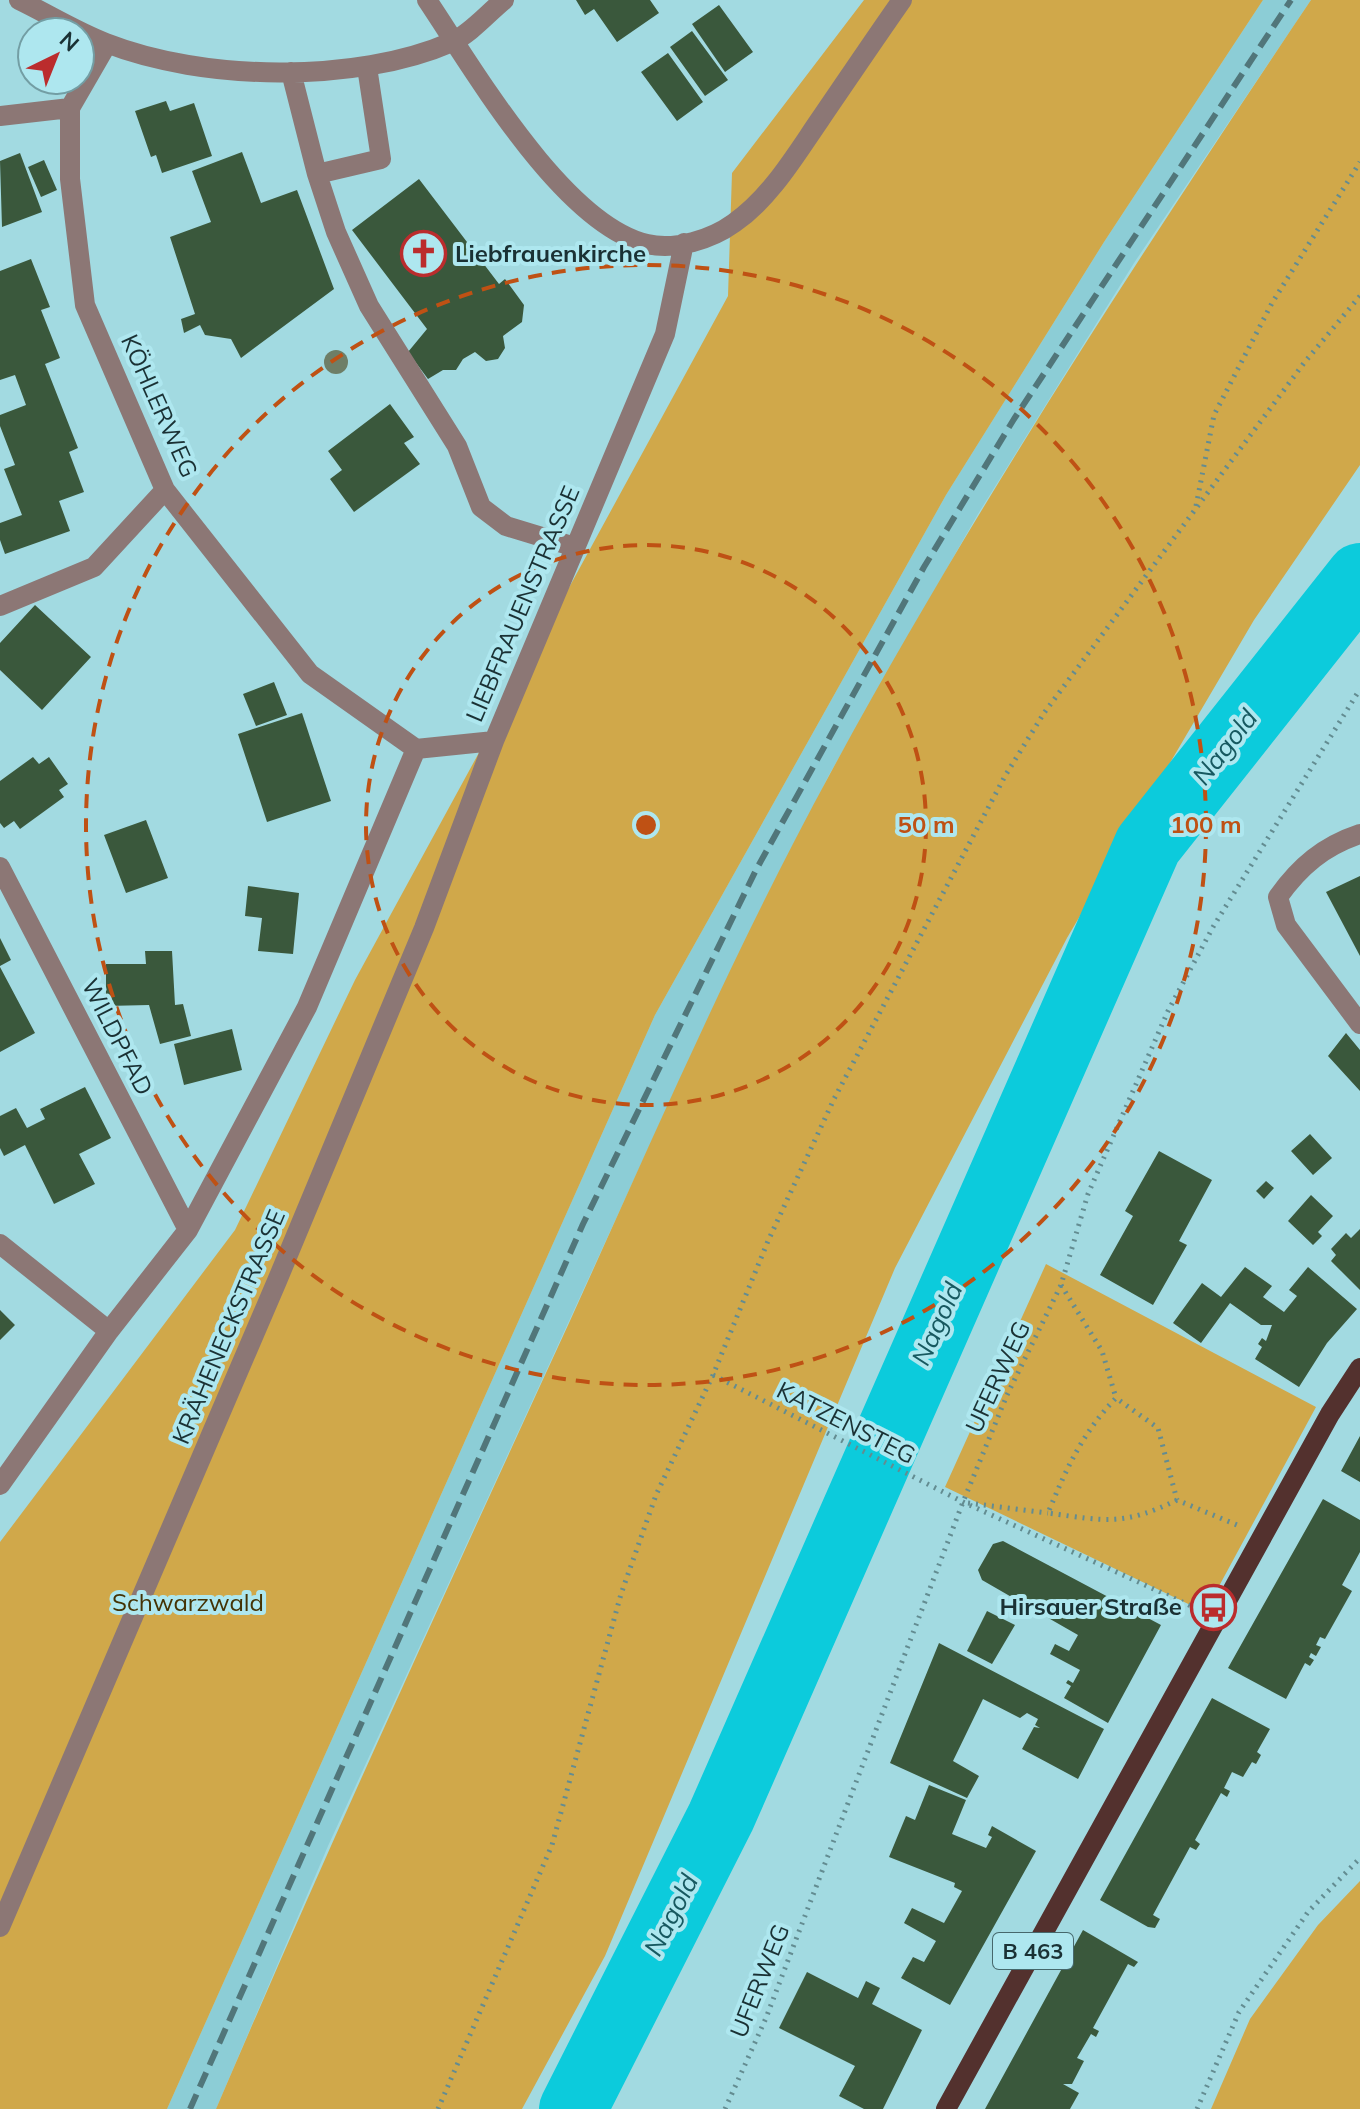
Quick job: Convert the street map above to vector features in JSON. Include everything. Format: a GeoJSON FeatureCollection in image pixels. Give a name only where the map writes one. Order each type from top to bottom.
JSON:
{"type":"FeatureCollection","features":[{"type":"Feature","properties":{"kind":"main road","name":"B 463"},"geometry":{"type":"LineString","coordinates":[[946,2109],[1330,1414],[1360,1368]]}},
{"type":"Feature","properties":{"kind":"street"},"geometry":{"type":"LineString","coordinates":[[19,0],[107,44],[175,60],[263,73],[367,67],[454,41],[504,0]]}},
{"type":"Feature","properties":{"kind":"street"},"geometry":{"type":"LineString","coordinates":[[427,0],[537,158],[575,198],[611,229],[649,245],[708,238],[735,223],[762,198],[789,165],[902,0]]}},
{"type":"Feature","properties":{"kind":"street"},"geometry":{"type":"LineString","coordinates":[[0,116],[70,108],[107,44]]}},
{"type":"Feature","properties":{"kind":"street"},"geometry":{"type":"LineString","coordinates":[[317,174],[381,159],[367,67]]}},
{"type":"Feature","properties":{"kind":"street"},"geometry":{"type":"LineString","coordinates":[[291,72],[317,174],[336,232],[369,306],[457,446],[481,507],[506,526],[575,547]]}},
{"type":"Feature","properties":{"kind":"street","name":"KÖHLERWEG"},"geometry":{"type":"LineString","coordinates":[[70,108],[70,179],[85,305],[165,490],[310,674],[416,749]]}},
{"type":"Feature","properties":{"kind":"street","name":"LIEBFRAUENSTRASSE"},"geometry":{"type":"LineString","coordinates":[[416,749],[494,741],[665,334],[684,243]]}},
{"type":"Feature","properties":{"kind":"street"},"geometry":{"type":"LineString","coordinates":[[0,606],[94,567],[165,490]]}},
{"type":"Feature","properties":{"kind":"street","name":"KRÄHENECKSTRASSE"},"geometry":{"type":"LineString","coordinates":[[0,1927],[277,1281],[424,928],[494,741]]}},
{"type":"Feature","properties":{"kind":"street"},"geometry":{"type":"LineString","coordinates":[[0,1485],[109,1331],[188,1230],[307,1007],[416,749]]}},
{"type":"Feature","properties":{"kind":"street"},"geometry":{"type":"LineString","coordinates":[[1360,834],[1335,843],[1296,871],[1278,897],[1286,925],[1360,1024]]}},
{"type":"Feature","properties":{"kind":"street","name":"WILDPFAD"},"geometry":{"type":"LineString","coordinates":[[0,867],[188,1230]]}},
{"type":"Feature","properties":{"kind":"street"},"geometry":{"type":"LineString","coordinates":[[0,1244],[109,1331]]}},
{"type":"Feature","properties":{"kind":"path"},"geometry":{"type":"LineString","coordinates":[[1195,511],[1214,415],[1272,303],[1360,162]]}},
{"type":"Feature","properties":{"kind":"path"},"geometry":{"type":"LineString","coordinates":[[438,2109],[552,1845],[621,1594],[656,1495],[713,1375],[768,1241],[834,1099],[1005,776],[1068,677],[1304,363],[1360,296]]}},
{"type":"Feature","properties":{"kind":"path","name":"UFERWEG"},"geometry":{"type":"LineString","coordinates":[[725,2109],[766,2018],[963,1502],[1007,1395],[1061,1285],[1088,1194],[1168,1011],[1213,927],[1360,689]]}},
{"type":"Feature","properties":{"kind":"path"},"geometry":{"type":"LineString","coordinates":[[1061,1285],[1102,1351],[1116,1398],[1158,1428],[1177,1500]]}},
{"type":"Feature","properties":{"kind":"path","name":"KATZENSTEG"},"geometry":{"type":"LineString","coordinates":[[713,1375],[963,1502],[1219,1619]]}},
{"type":"Feature","properties":{"kind":"path"},"geometry":{"type":"LineString","coordinates":[[1048,1513],[1068,1463],[1091,1424],[1116,1398]]}},
{"type":"Feature","properties":{"kind":"path"},"geometry":{"type":"LineString","coordinates":[[963,1502],[1098,1520],[1139,1519],[1177,1500],[1264,1536]]}},
{"type":"Feature","properties":{"kind":"path"},"geometry":{"type":"LineString","coordinates":[[1197,2109],[1239,2012],[1308,1912],[1360,1858]]}},
{"type":"Feature","properties":{"kind":"shaded area"},"geometry":{"type":"Polygon","coordinates":[[[1263,0],[1311,0],[1134,263],[978,514],[829,775],[698,1040],[328,1846],[216,2109],[167,2109],[655,1015],[946,495],[1104,242],[1263,0]]]}},
{"type":"Feature","properties":{"kind":"green space","name":"Schwarzwald"},"geometry":{"type":"Polygon","coordinates":[[[864,0],[1263,0],[1104,242],[946,495],[655,1015],[167,2109],[0,2109],[0,1542],[235,1230],[355,980],[728,296],[732,173],[864,0]]]}},
{"type":"Feature","properties":{"kind":"green space"},"geometry":{"type":"Polygon","coordinates":[[[1311,0],[1360,0],[1360,465],[1254,620],[1067,938],[895,1268],[605,1956],[522,2109],[216,2109],[390,1715],[663,1114],[795,839],[886,673],[1002,477],[1185,189],[1311,0]]]}},
{"type":"Feature","properties":{"kind":"green space"},"geometry":{"type":"Polygon","coordinates":[[[1046,1264],[1316,1407],[1205,1612],[945,1487],[1046,1264]]]}},
{"type":"Feature","properties":{"kind":"green space"},"geometry":{"type":"Polygon","coordinates":[[[1360,1881],[1360,2109],[1211,2109],[1250,2019],[1318,1925],[1360,1881]]]}},
{"type":"Feature","properties":{"kind":"building"},"geometry":{"type":"Polygon","coordinates":[[[576,0],[650,0],[659,13],[617,42],[594,9],[585,15],[576,0]]]}},
{"type":"Feature","properties":{"kind":"building"},"geometry":{"type":"Polygon","coordinates":[[[719,5],[753,52],[725,72],[692,24],[719,5]]]}},
{"type":"Feature","properties":{"kind":"building"},"geometry":{"type":"Polygon","coordinates":[[[692,31],[728,80],[705,96],[670,47],[692,31]]]}},
{"type":"Feature","properties":{"kind":"building"},"geometry":{"type":"Polygon","coordinates":[[[668,53],[703,102],[677,121],[641,72],[668,53]]]}},
{"type":"Feature","properties":{"kind":"building"},"geometry":{"type":"Polygon","coordinates":[[[166,101],[170,111],[194,103],[212,156],[162,173],[156,155],[151,157],[135,111],[166,101]]]}},
{"type":"Feature","properties":{"kind":"building"},"geometry":{"type":"Polygon","coordinates":[[[242,152],[261,203],[297,190],[334,289],[241,358],[231,339],[205,335],[200,325],[184,333],[181,319],[195,314],[170,237],[211,222],[192,171],[242,152]]]}},
{"type":"Feature","properties":{"kind":"building"},"geometry":{"type":"Polygon","coordinates":[[[20,153],[42,212],[2,227],[0,161],[20,153]]]}},
{"type":"Feature","properties":{"kind":"building"},"geometry":{"type":"Polygon","coordinates":[[[44,160],[57,190],[41,197],[28,167],[44,160]]]}},
{"type":"Feature","properties":{"kind":"building","name":"Liebfrauenkirche"},"geometry":{"type":"Polygon","coordinates":[[[419,179],[499,284],[505,279],[524,305],[522,322],[503,336],[505,348],[498,359],[486,361],[475,352],[463,359],[456,370],[443,370],[428,379],[408,352],[427,329],[352,230],[419,179]]]}},
{"type":"Feature","properties":{"kind":"building"},"geometry":{"type":"Polygon","coordinates":[[[31,259],[50,307],[41,310],[60,358],[45,364],[78,448],[69,452],[84,492],[59,501],[70,531],[5,554],[0,540],[0,523],[22,515],[4,469],[15,465],[0,426],[0,415],[26,405],[15,375],[0,380],[0,271],[31,259]]]}},
{"type":"Feature","properties":{"kind":"building"},"geometry":{"type":"Polygon","coordinates":[[[390,404],[414,437],[404,443],[420,464],[354,512],[330,479],[342,470],[328,451],[390,404]]]}},
{"type":"Feature","properties":{"kind":"building"},"geometry":{"type":"Polygon","coordinates":[[[35,605],[91,657],[42,710],[0,670],[0,643],[35,605]]]}},
{"type":"Feature","properties":{"kind":"building"},"geometry":{"type":"Polygon","coordinates":[[[274,682],[287,715],[256,726],[243,694],[274,682]]]}},
{"type":"Feature","properties":{"kind":"building"},"geometry":{"type":"Polygon","coordinates":[[[302,713],[331,801],[267,822],[238,734],[302,713]]]}},
{"type":"Feature","properties":{"kind":"building"},"geometry":{"type":"Polygon","coordinates":[[[33,757],[39,764],[49,757],[68,784],[59,790],[64,797],[20,829],[14,821],[4,828],[0,823],[0,781],[33,757]]]}},
{"type":"Feature","properties":{"kind":"building"},"geometry":{"type":"Polygon","coordinates":[[[146,820],[168,878],[126,893],[104,835],[146,820]]]}},
{"type":"Feature","properties":{"kind":"building"},"geometry":{"type":"Polygon","coordinates":[[[1360,876],[1360,956],[1326,892],[1360,876]]]}},
{"type":"Feature","properties":{"kind":"building"},"geometry":{"type":"Polygon","coordinates":[[[248,886],[299,893],[293,954],[258,951],[262,918],[245,916],[248,886]]]}},
{"type":"Feature","properties":{"kind":"building"},"geometry":{"type":"Polygon","coordinates":[[[0,938],[11,960],[0,966],[0,938]]]}},
{"type":"Feature","properties":{"kind":"building"},"geometry":{"type":"Polygon","coordinates":[[[145,951],[172,951],[175,1005],[183,1004],[191,1036],[160,1044],[149,1005],[106,1006],[106,964],[146,964],[145,951]]]}},
{"type":"Feature","properties":{"kind":"building"},"geometry":{"type":"Polygon","coordinates":[[[0,967],[35,1033],[0,1052],[0,967]]]}},
{"type":"Feature","properties":{"kind":"building"},"geometry":{"type":"Polygon","coordinates":[[[232,1029],[242,1070],[184,1085],[174,1044],[232,1029]]]}},
{"type":"Feature","properties":{"kind":"building"},"geometry":{"type":"Polygon","coordinates":[[[1346,1033],[1360,1050],[1360,1091],[1328,1056],[1346,1033]]]}},
{"type":"Feature","properties":{"kind":"building"},"geometry":{"type":"Polygon","coordinates":[[[85,1087],[111,1138],[79,1154],[95,1184],[54,1204],[25,1145],[4,1156],[0,1148],[0,1116],[16,1108],[27,1128],[45,1119],[40,1109],[85,1087]]]}},
{"type":"Feature","properties":{"kind":"building"},"geometry":{"type":"Polygon","coordinates":[[[1310,1134],[1332,1158],[1313,1175],[1291,1151],[1310,1134]]]}},
{"type":"Feature","properties":{"kind":"building"},"geometry":{"type":"Polygon","coordinates":[[[1159,1151],[1212,1180],[1179,1241],[1187,1245],[1153,1305],[1100,1275],[1133,1216],[1125,1211],[1159,1151]]]}},
{"type":"Feature","properties":{"kind":"building"},"geometry":{"type":"Polygon","coordinates":[[[1266,1181],[1274,1188],[1264,1199],[1256,1191],[1266,1181]]]}},
{"type":"Feature","properties":{"kind":"building"},"geometry":{"type":"Polygon","coordinates":[[[1311,1195],[1333,1216],[1318,1232],[1322,1236],[1313,1245],[1288,1221],[1311,1195]]]}},
{"type":"Feature","properties":{"kind":"building"},"geometry":{"type":"Polygon","coordinates":[[[1360,1229],[1360,1290],[1331,1261],[1336,1255],[1331,1249],[1346,1233],[1351,1238],[1360,1229]]]}},
{"type":"Feature","properties":{"kind":"building"},"geometry":{"type":"Polygon","coordinates":[[[1245,1267],[1272,1286],[1263,1297],[1284,1312],[1297,1296],[1289,1290],[1308,1267],[1357,1309],[1327,1343],[1299,1387],[1255,1359],[1262,1347],[1258,1344],[1262,1338],[1266,1341],[1272,1325],[1261,1325],[1230,1303],[1201,1343],[1173,1323],[1202,1283],[1221,1297],[1245,1267]]]}},
{"type":"Feature","properties":{"kind":"building"},"geometry":{"type":"Polygon","coordinates":[[[0,1310],[15,1325],[0,1340],[0,1310]]]}},
{"type":"Feature","properties":{"kind":"building"},"geometry":{"type":"Polygon","coordinates":[[[1360,1436],[1360,1482],[1341,1471],[1360,1436]]]}},
{"type":"Feature","properties":{"kind":"building"},"geometry":{"type":"Polygon","coordinates":[[[1323,1499],[1360,1520],[1360,1552],[1342,1585],[1352,1591],[1325,1639],[1320,1637],[1316,1645],[1321,1647],[1316,1656],[1311,1653],[1309,1657],[1314,1660],[1310,1666],[1305,1663],[1286,1699],[1228,1668],[1323,1499]]]}},
{"type":"Feature","properties":{"kind":"building"},"geometry":{"type":"Polygon","coordinates":[[[1003,1541],[1161,1625],[1108,1723],[1064,1698],[1071,1686],[1066,1683],[1068,1680],[1073,1683],[1080,1670],[1050,1654],[1055,1644],[1069,1651],[1078,1635],[982,1580],[978,1570],[993,1544],[1003,1541]]]}},
{"type":"Feature","properties":{"kind":"building"},"geometry":{"type":"Polygon","coordinates":[[[987,1611],[1015,1625],[992,1664],[967,1651],[987,1611]]]}},
{"type":"Feature","properties":{"kind":"building"},"geometry":{"type":"Polygon","coordinates":[[[939,1643],[1104,1729],[1078,1779],[1022,1749],[1034,1727],[1040,1728],[1035,1725],[1038,1719],[1027,1713],[1020,1718],[983,1699],[953,1761],[979,1776],[967,1798],[890,1763],[939,1643]]]}},
{"type":"Feature","properties":{"kind":"building"},"geometry":{"type":"Polygon","coordinates":[[[1212,1698],[1270,1729],[1257,1752],[1261,1755],[1256,1764],[1252,1762],[1243,1777],[1232,1772],[1224,1788],[1230,1791],[1227,1797],[1221,1793],[1195,1840],[1200,1844],[1196,1850],[1190,1847],[1153,1915],[1160,1919],[1155,1928],[1148,1927],[1100,1900],[1212,1698]]]}},
{"type":"Feature","properties":{"kind":"building"},"geometry":{"type":"Polygon","coordinates":[[[929,1785],[966,1800],[952,1834],[986,1848],[992,1837],[988,1835],[992,1826],[1036,1851],[950,2005],[901,1978],[913,1957],[924,1962],[936,1941],[904,1923],[912,1908],[944,1923],[962,1891],[954,1887],[955,1883],[889,1857],[906,1816],[915,1820],[929,1785]]]}},
{"type":"Feature","properties":{"kind":"building"},"geometry":{"type":"Polygon","coordinates":[[[1083,1930],[1138,1962],[1134,1967],[1128,1964],[1093,2028],[1099,2031],[1096,2037],[1091,2034],[1077,2058],[1084,2061],[1072,2084],[1063,2084],[1079,2093],[1070,2109],[985,2109],[1083,1930]]]}},
{"type":"Feature","properties":{"kind":"building"},"geometry":{"type":"Polygon","coordinates":[[[807,1972],[858,1998],[866,1981],[880,1988],[872,2004],[922,2030],[883,2109],[864,2109],[839,2096],[855,2066],[779,2028],[807,1972]]]}},
{"type":"Feature","properties":{"kind":"waterway","name":"Nagold"},"geometry":{"type":"LineString","coordinates":[[573,2109],[721,1817],[1148,845],[1360,577]]}},
{"type":"Feature","properties":{"kind":"railway"},"geometry":{"type":"LineString","coordinates":[[190,2109],[583,1224],[756,870],[924,567],[1014,419],[1291,0]]}},
{"type":"Feature","properties":{"kind":"place","name":"Liebfrauenkirche"},"geometry":{"type":"Point","coordinates":[424,254]}},
{"type":"Feature","properties":{"kind":"place","name":"Hirsauer Straße"},"geometry":{"type":"Point","coordinates":[1213,1607]}}]}
